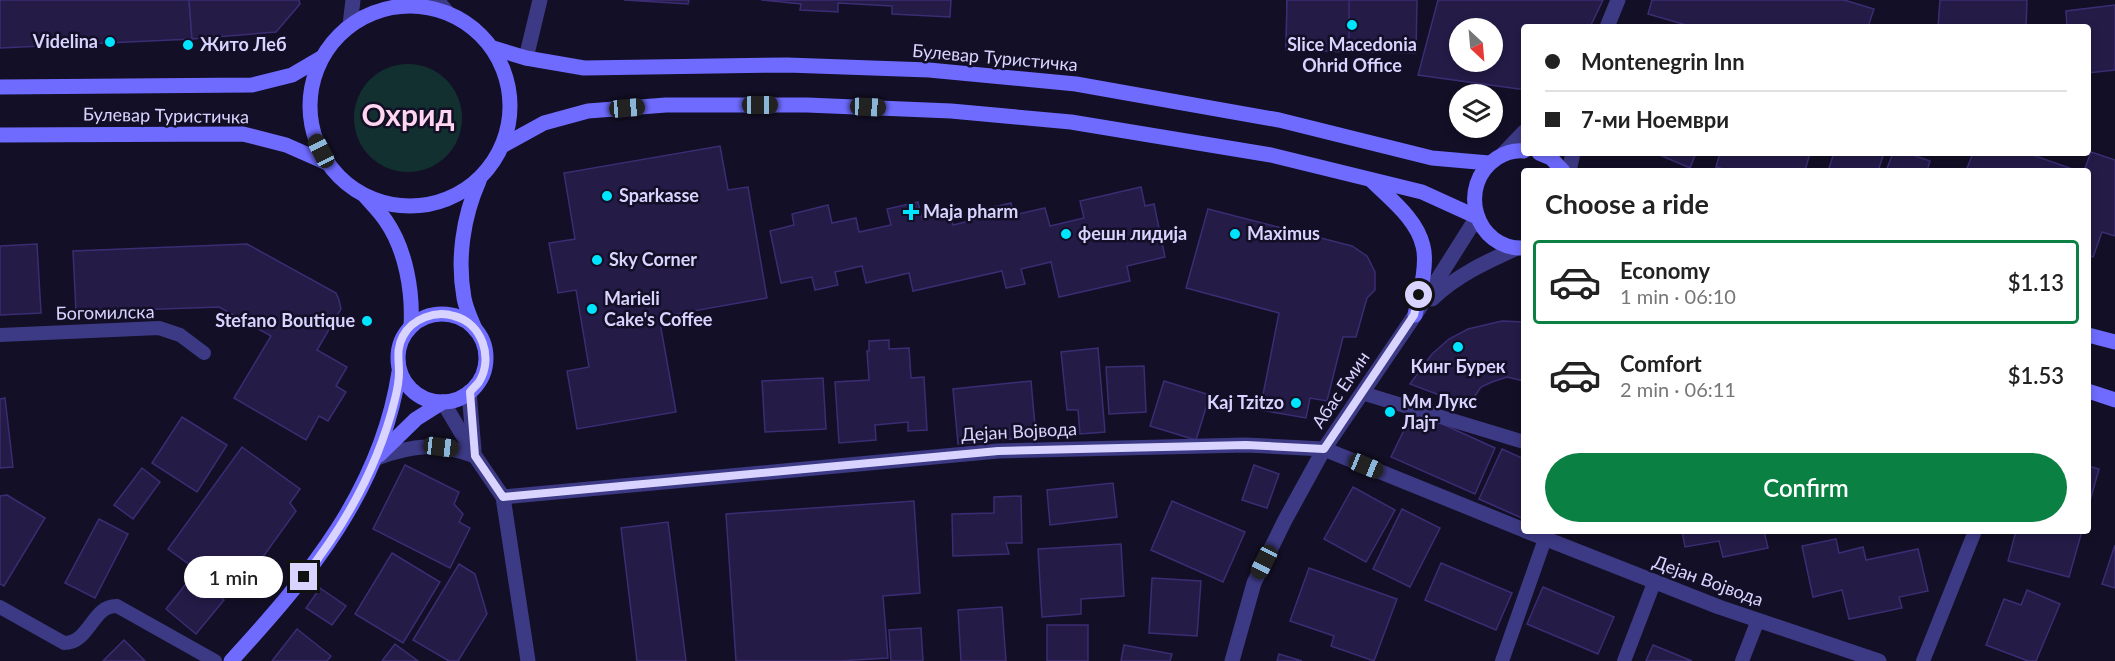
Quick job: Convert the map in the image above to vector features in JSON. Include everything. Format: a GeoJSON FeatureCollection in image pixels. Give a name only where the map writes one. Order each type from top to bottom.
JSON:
{"type":"FeatureCollection","features":[{"type":"Feature","properties":{"kind":"main road"},"geometry":{"type":"LineString","coordinates":[[364,196],[394,205],[424,205],[453,197],[479,180],[493,164],[504,145],[512,112],[508,78],[493,48],[473,26],[442,6],[414,5],[380,9],[350,25],[333,40],[321,58],[312,85],[309,112],[315,139],[327,164],[344,182],[364,196],[387,222],[400,251],[412,304],[411,326]]}},
{"type":"Feature","properties":{"kind":"main road","name":"Булевар Туристичка"},"geometry":{"type":"LineString","coordinates":[[493,48],[526,58],[584,68],[787,65],[928,70],[1076,84],[1279,120],[1432,158],[1489,164]]}},
{"type":"Feature","properties":{"kind":"main road","name":"Булевар Туристичка"},"geometry":{"type":"LineString","coordinates":[[0,87],[252,85],[292,75],[321,58]]}},
{"type":"Feature","properties":{"kind":"main road"},"geometry":{"type":"LineString","coordinates":[[504,145],[544,123],[588,111],[666,105],[807,105],[951,111],[1071,122],[1271,155],[1422,192],[1477,217]]}},
{"type":"Feature","properties":{"kind":"main road","name":"Булевар Туристичка"},"geometry":{"type":"LineString","coordinates":[[0,135],[243,134],[286,145],[327,164]]}},
{"type":"Feature","properties":{"kind":"main road"},"geometry":{"type":"LineString","coordinates":[[1521,151],[1503,154],[1489,164],[1480,175],[1475,189],[1474,203],[1477,217],[1492,238],[1504,245],[1521,248]]}},
{"type":"Feature","properties":{"kind":"main road"},"geometry":{"type":"LineString","coordinates":[[1546,156],[1560,168]]}},
{"type":"Feature","properties":{"kind":"main road"},"geometry":{"type":"LineString","coordinates":[[399,372],[406,385],[429,401],[458,400],[479,382],[486,355],[464,301],[461,269],[468,206],[479,180]]}},
{"type":"Feature","properties":{"kind":"main road"},"geometry":{"type":"LineString","coordinates":[[1371,180],[1411,220],[1423,246],[1423,274],[1414,315]]}},
{"type":"Feature","properties":{"kind":"main road"},"geometry":{"type":"LineString","coordinates":[[231,661],[280,608],[317,561],[357,498],[377,458],[395,398],[399,372],[397,360],[403,336],[411,326],[426,317],[444,314],[466,321],[475,329]]}},
{"type":"Feature","properties":{"kind":"main road"},"geometry":{"type":"LineString","coordinates":[[2091,336],[2115,342]]}},
{"type":"Feature","properties":{"kind":"main road"},"geometry":{"type":"LineString","coordinates":[[2091,393],[2115,399]]}},
{"type":"Feature","properties":{"kind":"main road"},"geometry":{"type":"LineString","coordinates":[[377,458],[416,419],[443,402]]}},
{"type":"Feature","properties":{"kind":"street"},"geometry":{"type":"LineString","coordinates":[[350,25],[353,0]]}},
{"type":"Feature","properties":{"kind":"street"},"geometry":{"type":"LineString","coordinates":[[526,58],[540,0]]}},
{"type":"Feature","properties":{"kind":"street"},"geometry":{"type":"LineString","coordinates":[[1607,24],[1618,0]]}},
{"type":"Feature","properties":{"kind":"street"},"geometry":{"type":"LineString","coordinates":[[1503,154],[1521,135]]}},
{"type":"Feature","properties":{"kind":"street","name":"Абас Емин"},"geometry":{"type":"LineString","coordinates":[[1232,661],[1254,583],[1324,449],[1477,217]]}},
{"type":"Feature","properties":{"kind":"street"},"geometry":{"type":"LineString","coordinates":[[1414,315],[1446,286],[1476,266],[1521,248]]}},
{"type":"Feature","properties":{"kind":"street"},"geometry":{"type":"LineString","coordinates":[[470,392],[475,456]]}},
{"type":"Feature","properties":{"kind":"street"},"geometry":{"type":"LineString","coordinates":[[443,402],[503,497],[528,661]]}},
{"type":"Feature","properties":{"kind":"street"},"geometry":{"type":"LineString","coordinates":[[377,458],[398,450],[429,445],[454,448],[475,456]]}},
{"type":"Feature","properties":{"kind":"street","name":"Дејан Војвода"},"geometry":{"type":"LineString","coordinates":[[503,497],[998,451],[1246,445],[1324,449],[1521,528]]}},
{"type":"Feature","properties":{"kind":"street","name":"Дејан Војвода"},"geometry":{"type":"LineString","coordinates":[[1534,534],[1654,583],[1879,661]]}},
{"type":"Feature","properties":{"kind":"lane","name":"Богомилска"},"geometry":{"type":"LineString","coordinates":[[0,335],[159,328],[180,335],[204,353]]}},
{"type":"Feature","properties":{"kind":"lane"},"geometry":{"type":"LineString","coordinates":[[1362,393],[1521,440]]}},
{"type":"Feature","properties":{"kind":"lane"},"geometry":{"type":"LineString","coordinates":[[1923,661],[1974,534]]}},
{"type":"Feature","properties":{"kind":"lane"},"geometry":{"type":"LineString","coordinates":[[1502,661],[1545,539]]}},
{"type":"Feature","properties":{"kind":"lane"},"geometry":{"type":"LineString","coordinates":[[1624,661],[1654,583]]}},
{"type":"Feature","properties":{"kind":"lane"},"geometry":{"type":"LineString","coordinates":[[0,607],[64,643],[73,643],[79,639],[103,609],[110,605],[117,606],[215,661]]}},
{"type":"Feature","properties":{"kind":"lane"},"geometry":{"type":"LineString","coordinates":[[1742,661],[1758,620]]}},
{"type":"Feature","properties":{"kind":"green space"},"geometry":{"type":"Polygon","coordinates":[[[408,64],[429,68],[446,80],[458,97],[462,118],[458,139],[446,156],[429,168],[408,172],[387,168],[370,156],[358,139],[354,118],[358,97],[370,80],[387,68],[408,64]]]}},
{"type":"Feature","properties":{"kind":"building"},"geometry":{"type":"Polygon","coordinates":[[[0,0],[189,0],[192,39],[0,48],[0,0]]]}},
{"type":"Feature","properties":{"kind":"building"},"geometry":{"type":"Polygon","coordinates":[[[189,0],[299,0],[300,4],[276,32],[192,39],[189,0]]]}},
{"type":"Feature","properties":{"kind":"building"},"geometry":{"type":"Polygon","coordinates":[[[624,0],[689,0],[688,4],[624,0]]]}},
{"type":"Feature","properties":{"kind":"building"},"geometry":{"type":"Polygon","coordinates":[[[761,0],[951,0],[950,17],[892,14],[892,6],[838,3],[838,12],[800,10],[801,4],[761,0]]]}},
{"type":"Feature","properties":{"kind":"building","name":"Slice Macedonia Ohrid Office"},"geometry":{"type":"Polygon","coordinates":[[[1287,0],[1417,0],[1416,53],[1286,50],[1287,0]]]}},
{"type":"Feature","properties":{"kind":"building"},"geometry":{"type":"Polygon","coordinates":[[[1287,0],[1349,0],[1349,52],[1286,50],[1287,0]]]}},
{"type":"Feature","properties":{"kind":"building"},"geometry":{"type":"Polygon","coordinates":[[[1438,0],[1603,0],[1591,24],[1521,24],[1521,89],[1503,87],[1503,84],[1483,84],[1418,75],[1438,0]]]}},
{"type":"Feature","properties":{"kind":"building"},"geometry":{"type":"Polygon","coordinates":[[[1652,0],[1844,0],[1874,9],[1869,24],[1683,24],[1648,14],[1652,0]]]}},
{"type":"Feature","properties":{"kind":"building"},"geometry":{"type":"Polygon","coordinates":[[[1940,0],[2027,0],[2026,24],[1938,24],[1940,0]]]}},
{"type":"Feature","properties":{"kind":"building"},"geometry":{"type":"Polygon","coordinates":[[[2115,5],[2115,70],[2091,73],[2091,24],[2067,24],[2066,11],[2115,5]]]}},
{"type":"Feature","properties":{"kind":"building"},"geometry":{"type":"Polygon","coordinates":[[[720,146],[728,190],[748,187],[767,298],[659,317],[676,412],[577,429],[567,371],[589,367],[576,290],[558,293],[549,243],[575,239],[564,173],[720,146]]]}},
{"type":"Feature","properties":{"kind":"building"},"geometry":{"type":"Polygon","coordinates":[[[2091,152],[2115,160],[2115,236],[2102,232],[2093,257],[2091,256],[2091,168],[2085,168],[2091,152]]]}},
{"type":"Feature","properties":{"kind":"building"},"geometry":{"type":"Polygon","coordinates":[[[1662,156],[1695,156],[1690,168],[1662,156]]]}},
{"type":"Feature","properties":{"kind":"building"},"geometry":{"type":"Polygon","coordinates":[[[1719,156],[1809,156],[1806,168],[1716,167],[1719,156]]]}},
{"type":"Feature","properties":{"kind":"building"},"geometry":{"type":"Polygon","coordinates":[[[1833,156],[1883,156],[1879,168],[1829,168],[1833,156]]]}},
{"type":"Feature","properties":{"kind":"building"},"geometry":{"type":"Polygon","coordinates":[[[1892,156],[1916,156],[1930,161],[1928,168],[1887,168],[1892,156]]]}},
{"type":"Feature","properties":{"kind":"building"},"geometry":{"type":"Polygon","coordinates":[[[1972,156],[2036,156],[2070,168],[1967,168],[1972,156]]]}},
{"type":"Feature","properties":{"kind":"building"},"geometry":{"type":"Polygon","coordinates":[[[1141,187],[1145,206],[1154,204],[1165,257],[1127,266],[1130,281],[1059,297],[1051,262],[1021,269],[1025,284],[1006,288],[1002,271],[913,291],[909,273],[866,283],[862,266],[835,272],[838,285],[815,290],[812,277],[781,283],[770,231],[794,225],[792,214],[828,205],[832,223],[856,218],[859,232],[891,225],[887,209],[918,202],[922,219],[951,213],[953,225],[977,219],[975,211],[1011,203],[1014,215],[1045,208],[1050,226],[1084,218],[1080,201],[1141,187]]]}},
{"type":"Feature","properties":{"kind":"building"},"geometry":{"type":"Polygon","coordinates":[[[1208,209],[1352,246],[1367,256],[1375,272],[1375,290],[1367,298],[1356,337],[1343,337],[1327,401],[1310,398],[1306,418],[1260,410],[1279,313],[1186,288],[1208,209]]]}},
{"type":"Feature","properties":{"kind":"building"},"geometry":{"type":"Polygon","coordinates":[[[37,244],[41,313],[0,315],[0,246],[37,244]]]}},
{"type":"Feature","properties":{"kind":"building"},"geometry":{"type":"Polygon","coordinates":[[[247,244],[336,293],[339,300],[341,309],[317,350],[347,367],[336,386],[346,392],[328,421],[319,416],[306,440],[234,398],[271,336],[219,307],[76,312],[73,251],[247,244]]]}},
{"type":"Feature","properties":{"kind":"building"},"geometry":{"type":"Polygon","coordinates":[[[1502,321],[1521,322],[1521,380],[1507,377],[1481,387],[1468,406],[1410,384],[1432,354],[1449,339],[1468,329],[1502,321]]]}},
{"type":"Feature","properties":{"kind":"building"},"geometry":{"type":"Polygon","coordinates":[[[889,340],[889,349],[909,348],[911,378],[924,377],[927,430],[908,431],[908,422],[875,425],[876,440],[839,443],[835,382],[869,380],[867,351],[869,351],[869,341],[889,340]]]}},
{"type":"Feature","properties":{"kind":"building"},"geometry":{"type":"Polygon","coordinates":[[[1098,348],[1105,432],[1080,434],[1078,410],[1067,410],[1061,352],[1098,348]]]}},
{"type":"Feature","properties":{"kind":"building"},"geometry":{"type":"Polygon","coordinates":[[[1144,366],[1146,412],[1109,414],[1106,367],[1144,366]]]}},
{"type":"Feature","properties":{"kind":"building"},"geometry":{"type":"Polygon","coordinates":[[[823,378],[826,429],[765,432],[762,381],[823,378]]]}},
{"type":"Feature","properties":{"kind":"building"},"geometry":{"type":"Polygon","coordinates":[[[1031,381],[1036,437],[958,444],[953,389],[1031,381]]]}},
{"type":"Feature","properties":{"kind":"building"},"geometry":{"type":"Polygon","coordinates":[[[1164,381],[1210,395],[1196,440],[1150,426],[1164,381]]]}},
{"type":"Feature","properties":{"kind":"building"},"geometry":{"type":"Polygon","coordinates":[[[5,398],[13,467],[0,468],[0,399],[5,398]]]}},
{"type":"Feature","properties":{"kind":"building"},"geometry":{"type":"Polygon","coordinates":[[[182,417],[227,445],[197,492],[152,463],[182,417]]]}},
{"type":"Feature","properties":{"kind":"building"},"geometry":{"type":"Polygon","coordinates":[[[1429,418],[1495,448],[1475,494],[1391,457],[1404,430],[1429,418]]]}},
{"type":"Feature","properties":{"kind":"building"},"geometry":{"type":"Polygon","coordinates":[[[242,447],[300,489],[290,503],[296,511],[234,597],[168,549],[242,447]]]}},
{"type":"Feature","properties":{"kind":"building"},"geometry":{"type":"Polygon","coordinates":[[[1502,449],[1521,458],[1521,518],[1479,499],[1502,449]]]}},
{"type":"Feature","properties":{"kind":"building"},"geometry":{"type":"Polygon","coordinates":[[[405,465],[459,492],[454,504],[463,514],[459,522],[470,528],[450,568],[373,529],[405,465]]]}},
{"type":"Feature","properties":{"kind":"building"},"geometry":{"type":"Polygon","coordinates":[[[1254,465],[1279,474],[1267,508],[1242,500],[1254,465]]]}},
{"type":"Feature","properties":{"kind":"building"},"geometry":{"type":"Polygon","coordinates":[[[2091,467],[2099,469],[2091,497],[2091,467]]]}},
{"type":"Feature","properties":{"kind":"building"},"geometry":{"type":"Polygon","coordinates":[[[142,468],[160,482],[133,519],[114,505],[142,468]]]}},
{"type":"Feature","properties":{"kind":"building"},"geometry":{"type":"Polygon","coordinates":[[[1113,483],[1117,517],[1050,525],[1047,490],[1113,483]]]}},
{"type":"Feature","properties":{"kind":"building"},"geometry":{"type":"Polygon","coordinates":[[[1353,487],[1395,510],[1366,562],[1324,539],[1353,487]]]}},
{"type":"Feature","properties":{"kind":"building"},"geometry":{"type":"Polygon","coordinates":[[[7,495],[45,518],[4,586],[0,584],[0,496],[7,495]]]}},
{"type":"Feature","properties":{"kind":"building"},"geometry":{"type":"Polygon","coordinates":[[[1021,496],[1022,543],[1006,543],[1009,554],[953,556],[952,514],[994,513],[994,497],[1021,496]]]}},
{"type":"Feature","properties":{"kind":"building"},"geometry":{"type":"Polygon","coordinates":[[[914,501],[920,593],[883,596],[888,658],[839,661],[736,661],[726,514],[914,501]]]}},
{"type":"Feature","properties":{"kind":"building"},"geometry":{"type":"Polygon","coordinates":[[[1172,501],[1245,532],[1223,582],[1151,550],[1172,501]]]}},
{"type":"Feature","properties":{"kind":"building"},"geometry":{"type":"Polygon","coordinates":[[[1402,509],[1440,528],[1410,587],[1373,569],[1402,509]]]}},
{"type":"Feature","properties":{"kind":"building"},"geometry":{"type":"Polygon","coordinates":[[[99,519],[128,534],[95,598],[65,583],[99,519]]]}},
{"type":"Feature","properties":{"kind":"building"},"geometry":{"type":"Polygon","coordinates":[[[668,522],[686,661],[637,661],[621,528],[668,522]]]}},
{"type":"Feature","properties":{"kind":"building"},"geometry":{"type":"Polygon","coordinates":[[[1683,534],[1765,534],[1768,548],[1723,557],[1719,541],[1685,547],[1683,534]]]}},
{"type":"Feature","properties":{"kind":"building"},"geometry":{"type":"Polygon","coordinates":[[[2015,534],[2081,534],[2069,577],[2008,561],[2015,534]]]}},
{"type":"Feature","properties":{"kind":"building"},"geometry":{"type":"Polygon","coordinates":[[[1836,539],[1839,553],[1863,547],[1866,560],[1918,549],[1928,591],[1899,597],[1902,608],[1849,619],[1842,590],[1813,597],[1802,546],[1836,539]]]}},
{"type":"Feature","properties":{"kind":"building"},"geometry":{"type":"Polygon","coordinates":[[[1121,544],[1124,596],[1081,599],[1081,614],[1042,617],[1038,549],[1121,544]]]}},
{"type":"Feature","properties":{"kind":"building"},"geometry":{"type":"Polygon","coordinates":[[[2115,545],[2115,588],[2102,584],[2115,545]]]}},
{"type":"Feature","properties":{"kind":"building"},"geometry":{"type":"Polygon","coordinates":[[[392,553],[440,582],[403,643],[355,614],[392,553]]]}},
{"type":"Feature","properties":{"kind":"building"},"geometry":{"type":"Polygon","coordinates":[[[1441,563],[1512,593],[1496,630],[1425,600],[1441,563]]]}},
{"type":"Feature","properties":{"kind":"building"},"geometry":{"type":"Polygon","coordinates":[[[459,564],[475,574],[487,614],[458,661],[449,661],[413,640],[459,564]]]}},
{"type":"Feature","properties":{"kind":"building"},"geometry":{"type":"Polygon","coordinates":[[[1309,568],[1397,599],[1374,661],[1331,646],[1334,636],[1290,621],[1309,568]]]}},
{"type":"Feature","properties":{"kind":"building"},"geometry":{"type":"Polygon","coordinates":[[[193,575],[224,600],[196,634],[166,609],[193,575]]]}},
{"type":"Feature","properties":{"kind":"building"},"geometry":{"type":"Polygon","coordinates":[[[1152,578],[1201,581],[1197,636],[1149,633],[1152,578]]]}},
{"type":"Feature","properties":{"kind":"building"},"geometry":{"type":"Polygon","coordinates":[[[1543,587],[1614,617],[1598,654],[1527,624],[1543,587]]]}},
{"type":"Feature","properties":{"kind":"building"},"geometry":{"type":"Polygon","coordinates":[[[320,588],[346,606],[332,625],[306,608],[320,588]]]}},
{"type":"Feature","properties":{"kind":"building"},"geometry":{"type":"Polygon","coordinates":[[[2027,590],[2060,604],[2036,661],[2028,661],[1986,645],[2004,599],[2021,605],[2027,590]]]}},
{"type":"Feature","properties":{"kind":"building"},"geometry":{"type":"Polygon","coordinates":[[[1002,607],[1006,661],[961,661],[958,610],[1002,607]]]}},
{"type":"Feature","properties":{"kind":"building"},"geometry":{"type":"Polygon","coordinates":[[[1047,625],[1088,625],[1088,661],[1047,661],[1047,625]]]}},
{"type":"Feature","properties":{"kind":"building"},"geometry":{"type":"Polygon","coordinates":[[[921,628],[923,661],[891,661],[889,630],[921,628]]]}},
{"type":"Feature","properties":{"kind":"building"},"geometry":{"type":"Polygon","coordinates":[[[297,629],[331,656],[327,661],[272,661],[297,629]]]}},
{"type":"Feature","properties":{"kind":"building"},"geometry":{"type":"Polygon","coordinates":[[[124,640],[145,661],[103,661],[124,640]]]}},
{"type":"Feature","properties":{"kind":"building"},"geometry":{"type":"Polygon","coordinates":[[[395,644],[418,661],[382,661],[395,644]]]}},
{"type":"Feature","properties":{"kind":"building"},"geometry":{"type":"Polygon","coordinates":[[[1124,645],[1172,654],[1170,661],[1121,661],[1124,645]]]}},
{"type":"Feature","properties":{"kind":"building"},"geometry":{"type":"Polygon","coordinates":[[[1653,645],[1692,661],[1646,661],[1653,645]]]}},
{"type":"Feature","properties":{"kind":"building"},"geometry":{"type":"Polygon","coordinates":[[[1279,654],[1302,661],[1277,661],[1279,654]]]}},
{"type":"Feature","properties":{"kind":"place","name":"Slice Macedonia Ohrid Office"},"geometry":{"type":"Point","coordinates":[1352,25]}},
{"type":"Feature","properties":{"kind":"place","name":"Videlina"},"geometry":{"type":"Point","coordinates":[110,42]}},
{"type":"Feature","properties":{"kind":"place","name":"Жито Леб"},"geometry":{"type":"Point","coordinates":[188,45]}},
{"type":"Feature","properties":{"kind":"place","name":"Sparkasse"},"geometry":{"type":"Point","coordinates":[607,196]}},
{"type":"Feature","properties":{"kind":"place","name":"Maja pharm"},"geometry":{"type":"Point","coordinates":[911,212]}},
{"type":"Feature","properties":{"kind":"place","name":"фешн лидија"},"geometry":{"type":"Point","coordinates":[1066,234]}},
{"type":"Feature","properties":{"kind":"place","name":"Maximus"},"geometry":{"type":"Point","coordinates":[1235,234]}},
{"type":"Feature","properties":{"kind":"place","name":"Sky Corner"},"geometry":{"type":"Point","coordinates":[597,260]}},
{"type":"Feature","properties":{"kind":"place","name":"Marieli Cake's Coffee"},"geometry":{"type":"Point","coordinates":[592,309]}},
{"type":"Feature","properties":{"kind":"place","name":"Stefano Boutique"},"geometry":{"type":"Point","coordinates":[367,321]}},
{"type":"Feature","properties":{"kind":"place","name":"Кинг Бурек"},"geometry":{"type":"Point","coordinates":[1458,347]}},
{"type":"Feature","properties":{"kind":"place","name":"Kaj Tzitzo"},"geometry":{"type":"Point","coordinates":[1296,403]}},
{"type":"Feature","properties":{"kind":"place","name":"Мм Лукс Лајт"},"geometry":{"type":"Point","coordinates":[1390,412]}},
{"type":"Feature","properties":{"kind":"district","name":"Охрид"},"geometry":{"type":"Point","coordinates":[408,116]}},
{"type":"Feature","properties":{"kind":"route"},"geometry":{"type":"LineString","coordinates":[[304,577],[317,561],[357,498],[377,458],[395,398],[399,372],[397,360],[403,336],[420,319],[432,315],[444,314],[466,321],[475,329],[482,341],[486,355],[484,369],[479,382],[470,392],[475,456],[503,497],[998,451],[1246,445],[1324,449],[1414,315],[1419,295]]}}]}
